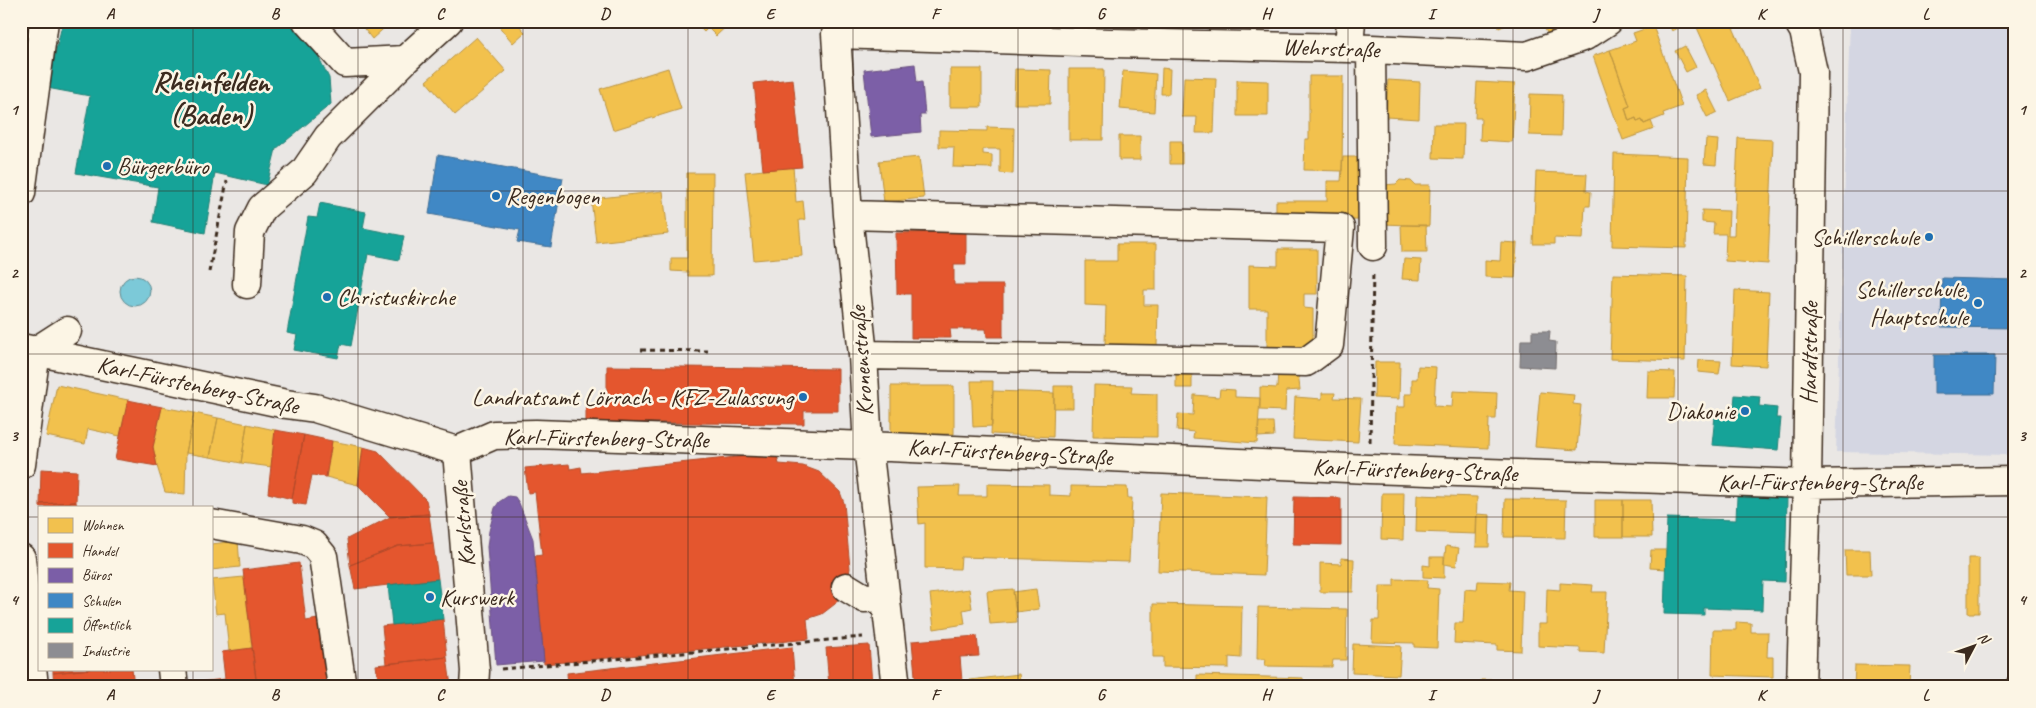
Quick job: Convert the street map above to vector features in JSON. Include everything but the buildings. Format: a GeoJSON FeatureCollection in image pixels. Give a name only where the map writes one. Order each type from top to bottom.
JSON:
{"type":"FeatureCollection","features":[{"type":"Feature","properties":{"kind":"street"},"geometry":{"type":"LineString","coordinates":[[21,194],[32,95],[44,21]]}},
{"type":"Feature","properties":{"kind":"street"},"geometry":{"type":"LineString","coordinates":[[306,21],[345,63],[405,60]]}},
{"type":"Feature","properties":{"kind":"street"},"geometry":{"type":"LineString","coordinates":[[247,284],[250,232],[262,208],[304,172],[328,137],[405,60],[448,21]]}},
{"type":"Feature","properties":{"kind":"street"},"geometry":{"type":"LineString","coordinates":[[1351,21],[1360,48],[1373,246]]}},
{"type":"Feature","properties":{"kind":"street","name":"Wehrstraße"},"geometry":{"type":"LineString","coordinates":[[831,28],[1113,32],[1360,48],[1527,56],[1584,36],[1608,21]]}},
{"type":"Feature","properties":{"kind":"street","name":"Hardtstraße"},"geometry":{"type":"LineString","coordinates":[[1798,21],[1804,31],[1813,72],[1802,687]]}},
{"type":"Feature","properties":{"kind":"street","name":"Kronenstraße"},"geometry":{"type":"LineString","coordinates":[[831,28],[863,355],[868,446],[896,687]]}},
{"type":"Feature","properties":{"kind":"street"},"geometry":{"type":"LineString","coordinates":[[848,215],[1340,228],[1329,345],[1306,362],[863,355]]}},
{"type":"Feature","properties":{"kind":"street"},"geometry":{"type":"LineString","coordinates":[[21,465],[29,350],[67,331]]}},
{"type":"Feature","properties":{"kind":"street","name":"Karl-Fürstenberg-Straße"},"geometry":{"type":"LineString","coordinates":[[29,350],[286,404],[315,408],[457,451],[494,435],[536,434],[868,446],[1369,469],[1807,484],[2015,481]]}},
{"type":"Feature","properties":{"kind":"street","name":"Karlstraße"},"geometry":{"type":"LineString","coordinates":[[457,451],[475,679]]}},
{"type":"Feature","properties":{"kind":"street"},"geometry":{"type":"LineString","coordinates":[[212,524],[302,540],[314,546],[323,556],[342,687]]}},
{"type":"Feature","properties":{"kind":"street"},"geometry":{"type":"LineString","coordinates":[[21,558],[34,687]]}},
{"type":"Feature","properties":{"kind":"street"},"geometry":{"type":"LineString","coordinates":[[846,587],[864,598],[886,597]]}},
{"type":"Feature","properties":{"kind":"street"},"geometry":{"type":"LineString","coordinates":[[172,670],[174,687]]}},
{"type":"Feature","properties":{"kind":"path"},"geometry":{"type":"LineString","coordinates":[[209,272],[228,181]]}},
{"type":"Feature","properties":{"kind":"path"},"geometry":{"type":"LineString","coordinates":[[1369,469],[1373,246]]}},
{"type":"Feature","properties":{"kind":"path"},"geometry":{"type":"LineString","coordinates":[[641,350],[708,351]]}},
{"type":"Feature","properties":{"kind":"path"},"geometry":{"type":"LineString","coordinates":[[475,679],[890,635]]}},
{"type":"Feature","properties":{"kind":"path"},"geometry":{"type":"LineString","coordinates":[[2002,687],[2015,670]]}},
{"type":"Feature","properties":{"kind":"shaded area","name":"Schillerschule"},"geometry":{"type":"Polygon","coordinates":[[[1850,21],[2015,21],[2015,455],[1836,452],[1850,21]]]}},
{"type":"Feature","properties":{"kind":"water"},"geometry":{"type":"Polygon","coordinates":[[[135,276],[146,280],[150,291],[146,302],[135,306],[124,302],[120,291],[124,280],[135,276]]]}},
{"type":"Feature","properties":{"kind":"place","name":"Bürgerbüro"},"geometry":{"type":"Point","coordinates":[107,166]}},
{"type":"Feature","properties":{"kind":"place","name":"Regenbogen"},"geometry":{"type":"Point","coordinates":[496,196]}},
{"type":"Feature","properties":{"kind":"place","name":"Schillerschule"},"geometry":{"type":"Point","coordinates":[1929,237]}},
{"type":"Feature","properties":{"kind":"place","name":"Christuskirche"},"geometry":{"type":"Point","coordinates":[327,297]}},
{"type":"Feature","properties":{"kind":"place","name":"Schillerschule, Hauptschule"},"geometry":{"type":"Point","coordinates":[1978,303]}},
{"type":"Feature","properties":{"kind":"place","name":"Landratsamt Lörrach - KFZ-Zulassung"},"geometry":{"type":"Point","coordinates":[803,397]}},
{"type":"Feature","properties":{"kind":"place","name":"Diakonie"},"geometry":{"type":"Point","coordinates":[1745,411]}},
{"type":"Feature","properties":{"kind":"place","name":"Kurswerk"},"geometry":{"type":"Point","coordinates":[430,597]}},
{"type":"Feature","properties":{"kind":"district","name":"Rheinfelden (Baden)"},"geometry":{"type":"Point","coordinates":[211,98]}}]}
